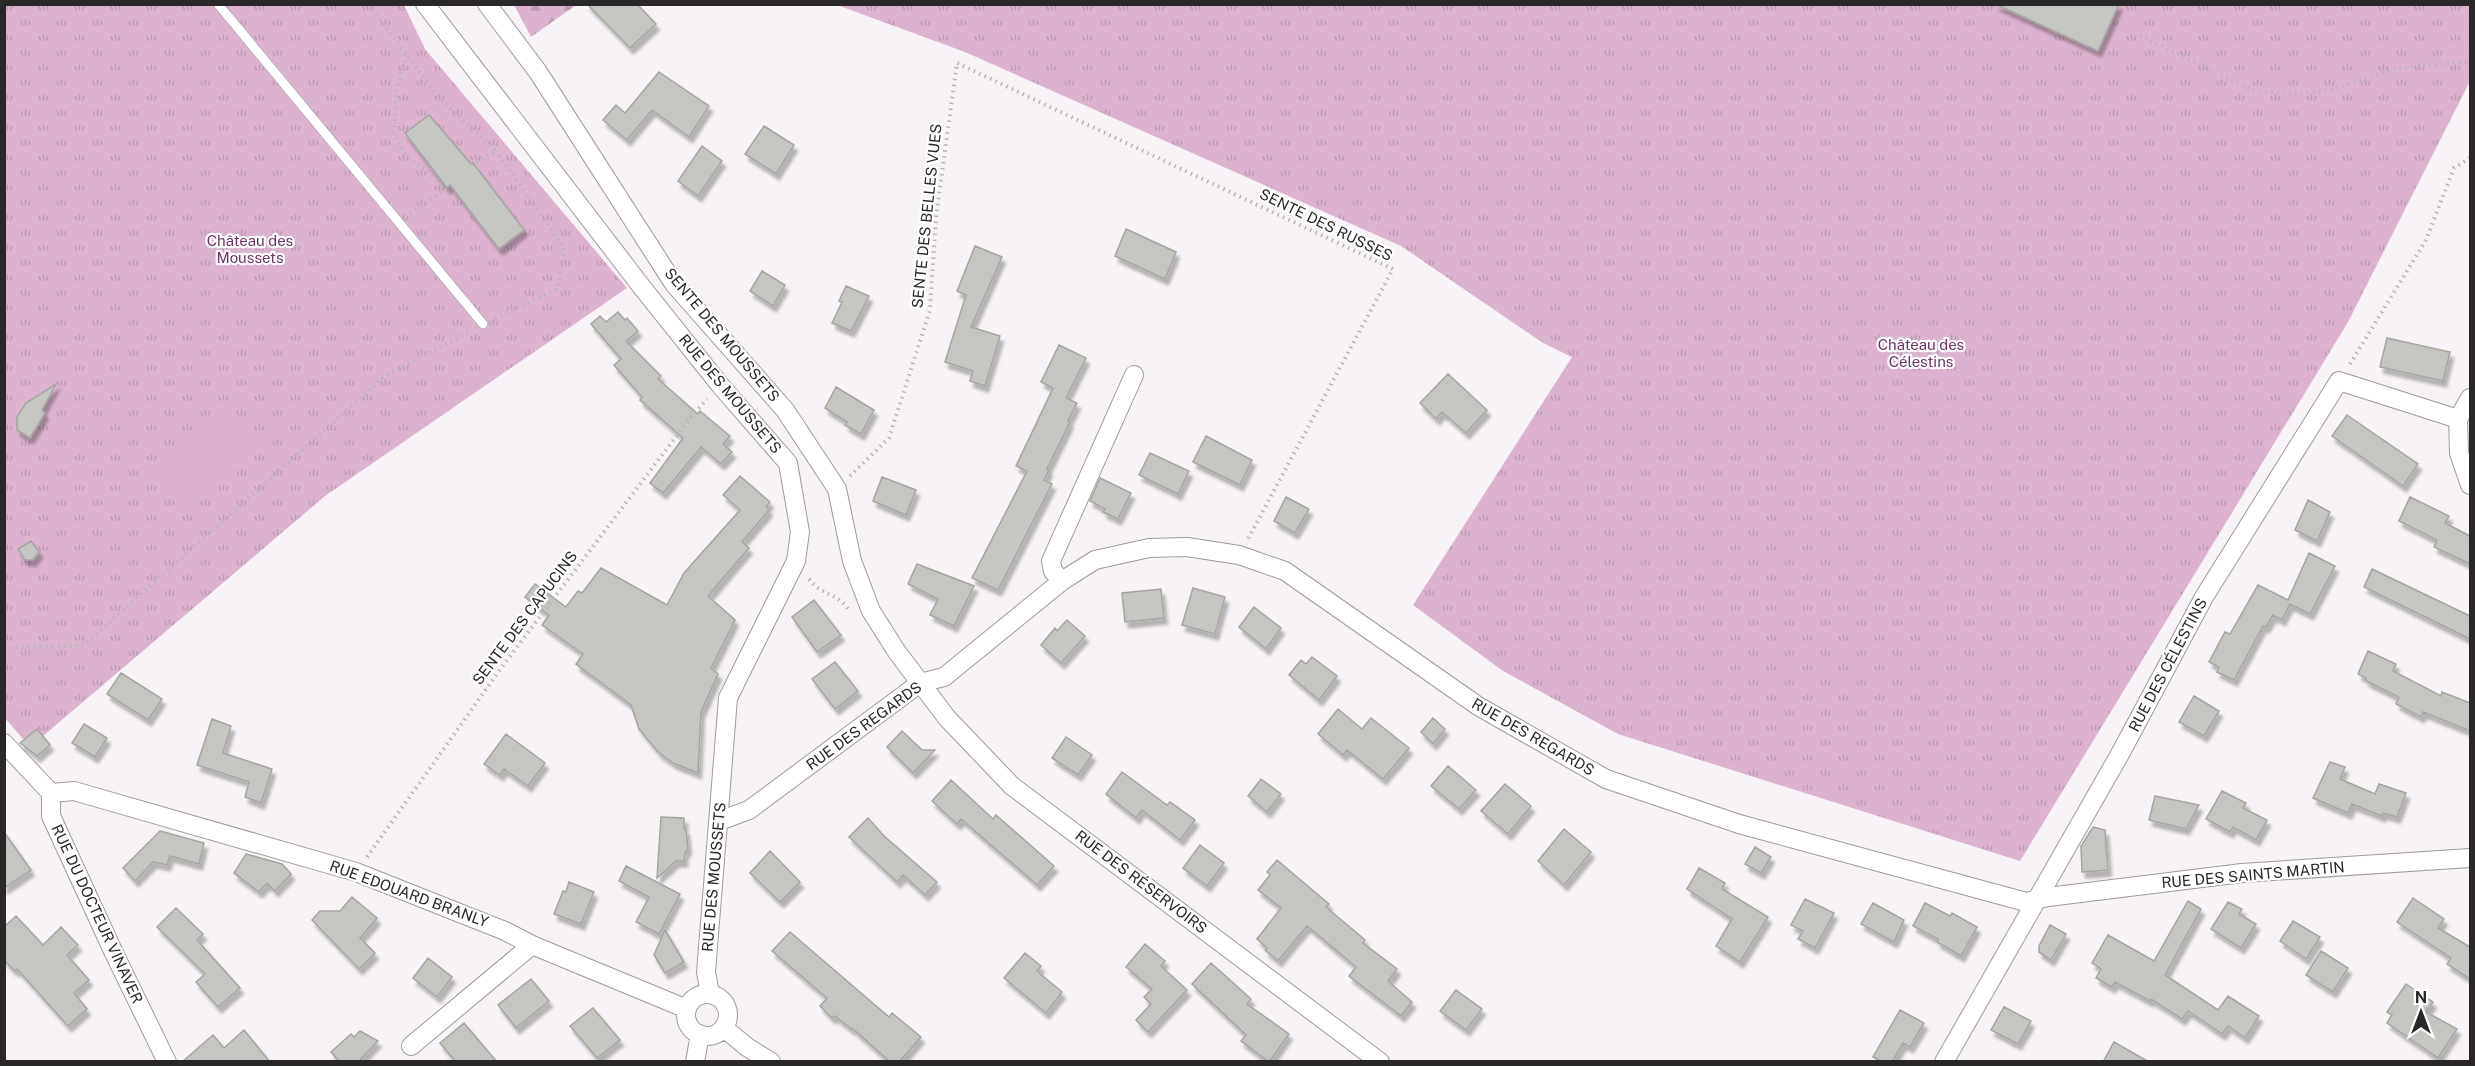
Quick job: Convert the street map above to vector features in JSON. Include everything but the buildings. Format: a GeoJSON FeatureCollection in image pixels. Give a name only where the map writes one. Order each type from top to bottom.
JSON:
{"type":"FeatureCollection","features":[{"type":"Feature","properties":{"kind":"street","name":"RUE DES MOUSSETS"},"geometry":{"type":"LineString","coordinates":[[425,4],[641,286],[720,385],[788,463],[800,532],[796,561],[729,698],[706,972],[710,994]]}},
{"type":"Feature","properties":{"kind":"street","name":"SENTE DES MOUSSETS"},"geometry":{"type":"LineString","coordinates":[[487,4],[538,72],[674,284],[785,410],[837,489],[852,561],[871,611],[897,652],[920,682]]}},
{"type":"Feature","properties":{"kind":"street"},"geometry":{"type":"LineString","coordinates":[[1062,580],[1053,571],[1051,561],[1134,375]]}},
{"type":"Feature","properties":{"kind":"street"},"geometry":{"type":"LineString","coordinates":[[2339,381],[2458,419]]}},
{"type":"Feature","properties":{"kind":"street","name":"RUE DES CÉLESTINS"},"geometry":{"type":"LineString","coordinates":[[1944,1062],[2120,754],[2204,597],[2339,381]]}},
{"type":"Feature","properties":{"kind":"street"},"geometry":{"type":"LineString","coordinates":[[2470,398],[2458,419],[2458,453],[2470,485]]}},
{"type":"Feature","properties":{"kind":"street","name":"RUE DES REGARDS"},"geometry":{"type":"LineString","coordinates":[[719,821],[749,810],[920,682],[944,676],[1062,580],[1095,560],[1149,548],[1187,547],[1239,555],[1285,571],[1478,706],[1606,779],[1739,824],[2026,902],[2036,899]]}},
{"type":"Feature","properties":{"kind":"street","name":"RUE DES RÉSERVOIRS"},"geometry":{"type":"LineString","coordinates":[[920,682],[947,718],[1012,786],[1380,1062]]}},
{"type":"Feature","properties":{"kind":"street"},"geometry":{"type":"LineString","coordinates":[[4,743],[51,793]]}},
{"type":"Feature","properties":{"kind":"street","name":"RUE EDOUARD BRANLY"},"geometry":{"type":"LineString","coordinates":[[51,793],[74,791],[356,872],[505,931],[532,945],[687,1008]]}},
{"type":"Feature","properties":{"kind":"street","name":"RUE DU DOCTEUR VINAVER"},"geometry":{"type":"LineString","coordinates":[[51,793],[51,816],[167,1062]]}},
{"type":"Feature","properties":{"kind":"street","name":"RUE DES SAINTS MARTIN"},"geometry":{"type":"LineString","coordinates":[[2036,899],[2242,873],[2470,858]]}},
{"type":"Feature","properties":{"kind":"street"},"geometry":{"type":"LineString","coordinates":[[411,1046],[532,945]]}},
{"type":"Feature","properties":{"kind":"street"},"geometry":{"type":"LineString","coordinates":[[710,994],[718,996],[724,1002],[728,1011],[728,1020],[724,1028],[717,1033],[700,1034],[688,1024],[687,1008],[696,997],[710,994]]}},
{"type":"Feature","properties":{"kind":"street"},"geometry":{"type":"LineString","coordinates":[[724,1028],[747,1047],[771,1062]]}},
{"type":"Feature","properties":{"kind":"street"},"geometry":{"type":"LineString","coordinates":[[695,1062],[700,1034]]}},
{"type":"Feature","properties":{"kind":"lane"},"geometry":{"type":"LineString","coordinates":[[218,4],[483,324]]}},
{"type":"Feature","properties":{"kind":"path"},"geometry":{"type":"LineString","coordinates":[[4,648],[84,645],[386,375],[483,324],[557,289],[564,248],[496,152],[439,98],[369,4]]}},
{"type":"Feature","properties":{"kind":"path"},"geometry":{"type":"LineString","coordinates":[[2140,35],[2252,90],[2293,94],[2334,89],[2398,68],[2470,61]]}},
{"type":"Feature","properties":{"kind":"path"},"geometry":{"type":"LineString","coordinates":[[397,222],[445,189],[426,169],[406,158],[394,133],[396,93],[406,55]]}},
{"type":"Feature","properties":{"kind":"path","name":"SENTE DES BELLES VUES"},"geometry":{"type":"LineString","coordinates":[[837,489],[889,438],[930,310],[936,217],[957,63]]}},
{"type":"Feature","properties":{"kind":"path","name":"SENTE DES RUSSES"},"geometry":{"type":"LineString","coordinates":[[957,63],[1393,269],[1239,555]]}},
{"type":"Feature","properties":{"kind":"path"},"geometry":{"type":"LineString","coordinates":[[472,165],[496,152]]}},
{"type":"Feature","properties":{"kind":"path"},"geometry":{"type":"LineString","coordinates":[[2339,381],[2426,240],[2454,168],[2470,158]]}},
{"type":"Feature","properties":{"kind":"path","name":"SENTE DES CAPUCINS"},"geometry":{"type":"LineString","coordinates":[[356,872],[499,671],[690,418],[720,385]]}},
{"type":"Feature","properties":{"kind":"path"},"geometry":{"type":"LineString","coordinates":[[796,561],[816,589],[841,598],[854,618],[871,611]]}},
{"type":"Feature","properties":{"kind":"green space","name":"Château des Célestins"},"geometry":{"type":"Polygon","coordinates":[[[2470,4],[2470,81],[2348,322],[2020,861],[1618,734],[1503,671],[1413,605],[1572,357],[1543,343],[1401,246],[965,52],[837,5],[2470,4]]]}},
{"type":"Feature","properties":{"kind":"green space","name":"Château des Moussets"},"geometry":{"type":"Polygon","coordinates":[[[4,5],[404,5],[425,49],[627,288],[325,496],[30,747],[4,717],[4,5]]]}},
{"type":"Feature","properties":{"kind":"green space"},"geometry":{"type":"Polygon","coordinates":[[[514,5],[576,5],[531,37],[514,5]]]}},
{"type":"Feature","properties":{"kind":"green space"},"geometry":{"type":"Polygon","coordinates":[[[220,409],[252,446],[187,503],[154,465],[220,409]]]}}]}
